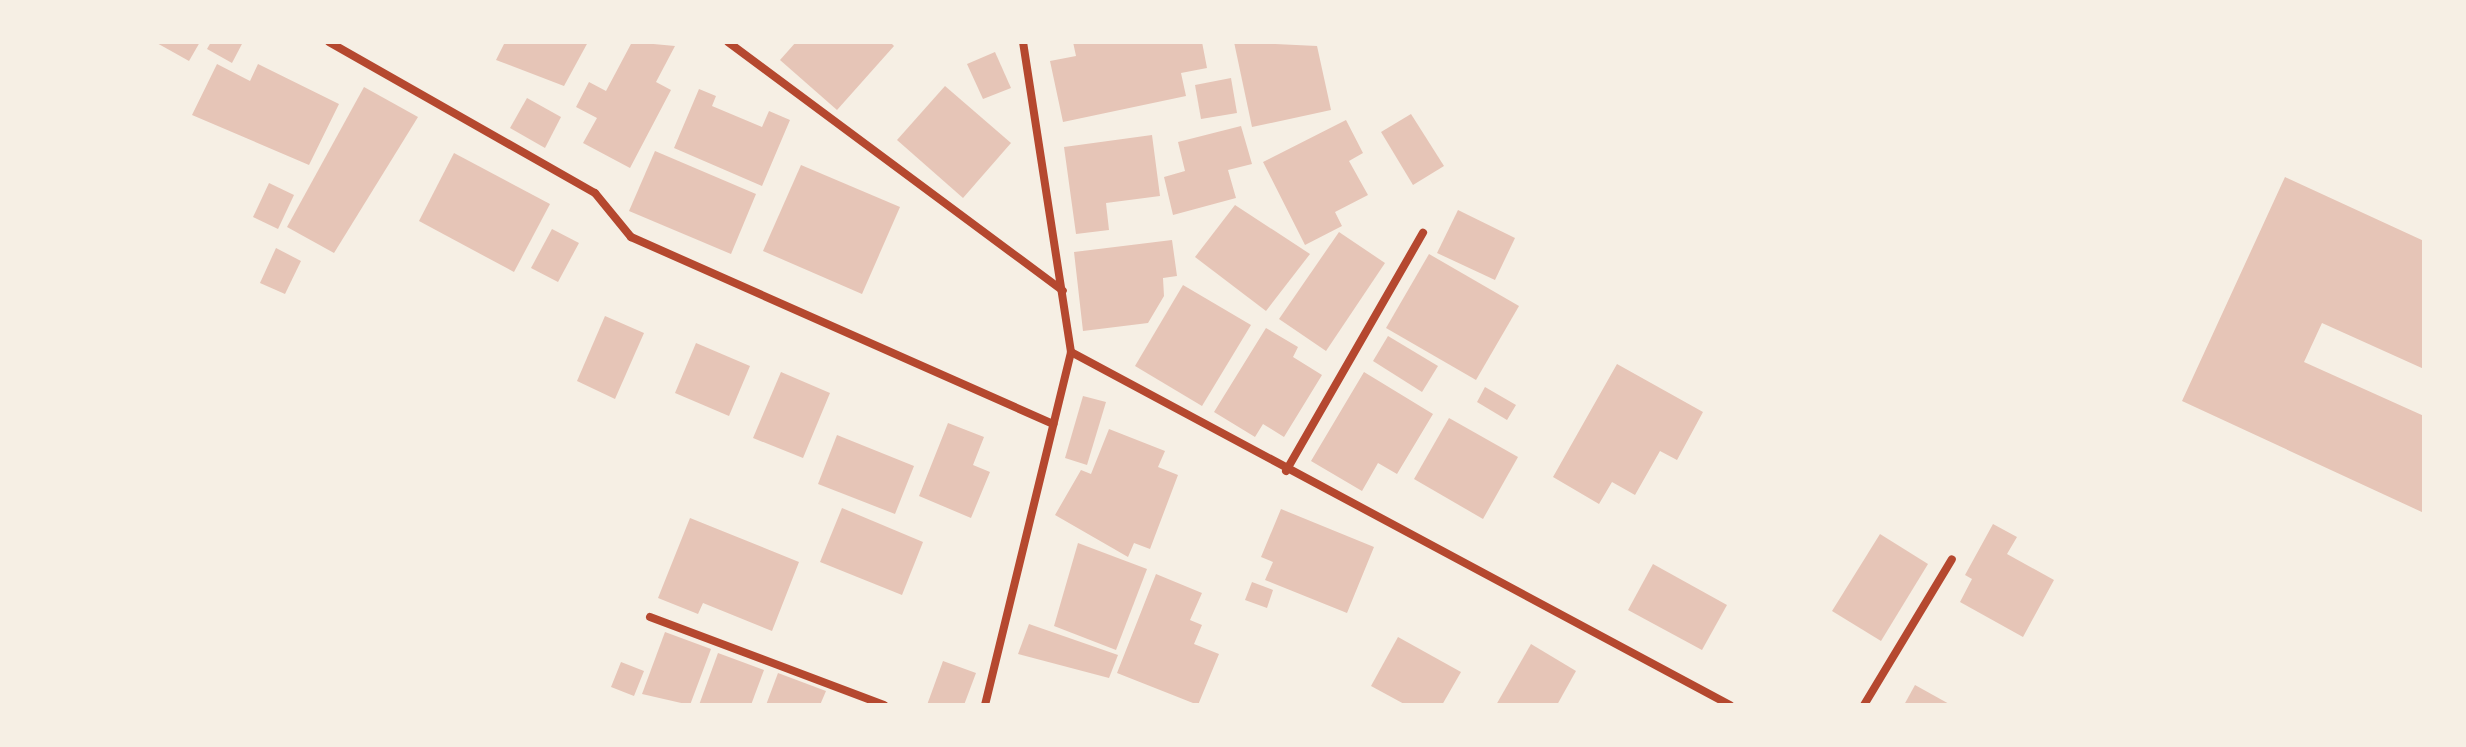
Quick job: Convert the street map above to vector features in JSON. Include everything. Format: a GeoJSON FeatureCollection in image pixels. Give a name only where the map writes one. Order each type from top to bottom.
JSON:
{"type":"FeatureCollection","features":[{"type":"Feature","properties":{"kind":"street"},"geometry":{"type":"LineString","coordinates":[[329,42],[595,193],[631,237],[1053,424]]}},
{"type":"Feature","properties":{"kind":"street"},"geometry":{"type":"LineString","coordinates":[[728,42],[1064,291]]}},
{"type":"Feature","properties":{"kind":"street"},"geometry":{"type":"LineString","coordinates":[[985,705],[1071,352],[1064,291],[1023,42]]}},
{"type":"Feature","properties":{"kind":"street"},"geometry":{"type":"LineString","coordinates":[[1286,471],[1423,233]]}},
{"type":"Feature","properties":{"kind":"street"},"geometry":{"type":"LineString","coordinates":[[1071,352],[1286,471],[1730,705]]}},
{"type":"Feature","properties":{"kind":"street"},"geometry":{"type":"LineString","coordinates":[[1864,705],[1952,559]]}},
{"type":"Feature","properties":{"kind":"street"},"geometry":{"type":"LineString","coordinates":[[650,617],[884,705]]}},
{"type":"Feature","properties":{"kind":"building"},"geometry":{"type":"Polygon","coordinates":[[[155,42],[200,42],[189,61],[155,42]]]}},
{"type":"Feature","properties":{"kind":"building"},"geometry":{"type":"Polygon","coordinates":[[[211,42],[243,42],[232,63],[207,49],[211,42]]]}},
{"type":"Feature","properties":{"kind":"building"},"geometry":{"type":"Polygon","coordinates":[[[505,42],[588,42],[564,86],[496,60],[505,42]]]}},
{"type":"Feature","properties":{"kind":"building"},"geometry":{"type":"Polygon","coordinates":[[[632,42],[675,46],[656,82],[671,90],[630,168],[583,143],[597,118],[576,107],[589,82],[606,91],[632,42]]]}},
{"type":"Feature","properties":{"kind":"building"},"geometry":{"type":"Polygon","coordinates":[[[796,42],[890,42],[894,46],[837,110],[780,60],[796,42]]]}},
{"type":"Feature","properties":{"kind":"building"},"geometry":{"type":"Polygon","coordinates":[[[1073,42],[1202,42],[1207,68],[1181,73],[1186,96],[1063,122],[1050,61],[1076,56],[1073,42]]]}},
{"type":"Feature","properties":{"kind":"building"},"geometry":{"type":"Polygon","coordinates":[[[1234,42],[1317,46],[1331,110],[1252,127],[1234,42]]]}},
{"type":"Feature","properties":{"kind":"building"},"geometry":{"type":"Polygon","coordinates":[[[995,52],[1011,88],[983,99],[967,64],[995,52]]]}},
{"type":"Feature","properties":{"kind":"building"},"geometry":{"type":"Polygon","coordinates":[[[217,64],[250,81],[258,64],[339,104],[309,165],[192,115],[217,64]]]}},
{"type":"Feature","properties":{"kind":"building"},"geometry":{"type":"Polygon","coordinates":[[[1231,78],[1237,113],[1201,119],[1195,85],[1231,78]]]}},
{"type":"Feature","properties":{"kind":"building"},"geometry":{"type":"Polygon","coordinates":[[[945,86],[1011,143],[963,198],[897,140],[945,86]]]}},
{"type":"Feature","properties":{"kind":"building"},"geometry":{"type":"Polygon","coordinates":[[[364,87],[418,117],[334,253],[287,227],[364,87]]]}},
{"type":"Feature","properties":{"kind":"building"},"geometry":{"type":"Polygon","coordinates":[[[699,89],[716,96],[712,106],[762,127],[769,111],[790,120],[762,186],[674,148],[699,89]]]}},
{"type":"Feature","properties":{"kind":"building"},"geometry":{"type":"Polygon","coordinates":[[[527,98],[561,117],[545,148],[510,128],[527,98]]]}},
{"type":"Feature","properties":{"kind":"building"},"geometry":{"type":"Polygon","coordinates":[[[1411,114],[1444,166],[1413,185],[1381,132],[1411,114]]]}},
{"type":"Feature","properties":{"kind":"building"},"geometry":{"type":"Polygon","coordinates":[[[1346,120],[1363,153],[1349,161],[1368,195],[1335,212],[1342,226],[1305,245],[1263,162],[1346,120]]]}},
{"type":"Feature","properties":{"kind":"building"},"geometry":{"type":"Polygon","coordinates":[[[1241,126],[1252,164],[1228,170],[1236,198],[1173,215],[1164,177],[1185,171],[1178,142],[1241,126]]]}},
{"type":"Feature","properties":{"kind":"building"},"geometry":{"type":"Polygon","coordinates":[[[1152,135],[1160,196],[1106,203],[1109,230],[1076,234],[1064,147],[1152,135]]]}},
{"type":"Feature","properties":{"kind":"building"},"geometry":{"type":"Polygon","coordinates":[[[655,151],[756,194],[731,254],[629,211],[655,151]]]}},
{"type":"Feature","properties":{"kind":"building"},"geometry":{"type":"Polygon","coordinates":[[[454,153],[550,204],[514,272],[419,221],[454,153]]]}},
{"type":"Feature","properties":{"kind":"building"},"geometry":{"type":"Polygon","coordinates":[[[801,165],[900,207],[862,294],[763,251],[801,165]]]}},
{"type":"Feature","properties":{"kind":"building"},"geometry":{"type":"Polygon","coordinates":[[[2285,177],[2424,241],[2424,369],[2322,323],[2304,362],[2424,416],[2424,513],[2182,401],[2285,177]]]}},
{"type":"Feature","properties":{"kind":"building"},"geometry":{"type":"Polygon","coordinates":[[[269,183],[294,195],[278,229],[253,217],[269,183]]]}},
{"type":"Feature","properties":{"kind":"building"},"geometry":{"type":"Polygon","coordinates":[[[1235,205],[1310,254],[1266,311],[1195,257],[1235,205]]]}},
{"type":"Feature","properties":{"kind":"building"},"geometry":{"type":"Polygon","coordinates":[[[1458,210],[1515,238],[1495,280],[1437,253],[1458,210]]]}},
{"type":"Feature","properties":{"kind":"building"},"geometry":{"type":"Polygon","coordinates":[[[552,229],[579,243],[558,282],[531,268],[552,229]]]}},
{"type":"Feature","properties":{"kind":"building"},"geometry":{"type":"Polygon","coordinates":[[[1339,232],[1385,263],[1326,351],[1279,319],[1339,232]]]}},
{"type":"Feature","properties":{"kind":"building"},"geometry":{"type":"Polygon","coordinates":[[[1172,240],[1177,276],[1163,278],[1164,296],[1148,323],[1083,331],[1074,252],[1172,240]]]}},
{"type":"Feature","properties":{"kind":"building"},"geometry":{"type":"Polygon","coordinates":[[[276,248],[301,261],[285,294],[260,283],[276,248]]]}},
{"type":"Feature","properties":{"kind":"building"},"geometry":{"type":"Polygon","coordinates":[[[1429,254],[1519,306],[1476,380],[1386,328],[1429,254]]]}},
{"type":"Feature","properties":{"kind":"building"},"geometry":{"type":"Polygon","coordinates":[[[1183,285],[1251,325],[1202,406],[1135,366],[1183,285]]]}},
{"type":"Feature","properties":{"kind":"building"},"geometry":{"type":"Polygon","coordinates":[[[605,316],[644,333],[615,399],[577,381],[605,316]]]}},
{"type":"Feature","properties":{"kind":"building"},"geometry":{"type":"Polygon","coordinates":[[[1266,328],[1298,347],[1293,357],[1322,375],[1284,437],[1263,424],[1255,437],[1214,412],[1266,328]]]}},
{"type":"Feature","properties":{"kind":"building"},"geometry":{"type":"Polygon","coordinates":[[[1388,336],[1438,366],[1422,392],[1373,361],[1388,336]]]}},
{"type":"Feature","properties":{"kind":"building"},"geometry":{"type":"Polygon","coordinates":[[[696,343],[750,366],[729,416],[675,393],[696,343]]]}},
{"type":"Feature","properties":{"kind":"building"},"geometry":{"type":"Polygon","coordinates":[[[1617,364],[1703,412],[1677,460],[1660,451],[1635,495],[1612,482],[1599,504],[1553,477],[1617,364]]]}},
{"type":"Feature","properties":{"kind":"building"},"geometry":{"type":"Polygon","coordinates":[[[781,372],[830,393],[803,458],[753,438],[781,372]]]}},
{"type":"Feature","properties":{"kind":"building"},"geometry":{"type":"Polygon","coordinates":[[[1364,372],[1433,414],[1397,474],[1378,463],[1362,491],[1311,461],[1364,372]]]}},
{"type":"Feature","properties":{"kind":"building"},"geometry":{"type":"Polygon","coordinates":[[[1485,387],[1516,405],[1507,420],[1477,402],[1485,387]]]}},
{"type":"Feature","properties":{"kind":"building"},"geometry":{"type":"Polygon","coordinates":[[[1083,396],[1106,402],[1087,465],[1065,458],[1083,396]]]}},
{"type":"Feature","properties":{"kind":"building"},"geometry":{"type":"Polygon","coordinates":[[[1449,418],[1518,457],[1483,519],[1414,479],[1449,418]]]}},
{"type":"Feature","properties":{"kind":"building"},"geometry":{"type":"Polygon","coordinates":[[[948,423],[984,437],[973,465],[990,472],[971,518],[919,496],[948,423]]]}},
{"type":"Feature","properties":{"kind":"building"},"geometry":{"type":"Polygon","coordinates":[[[1109,429],[1165,451],[1158,467],[1178,475],[1150,549],[1134,543],[1128,557],[1055,515],[1081,470],[1091,474],[1109,429]]]}},
{"type":"Feature","properties":{"kind":"building"},"geometry":{"type":"Polygon","coordinates":[[[837,435],[914,466],[895,514],[818,484],[837,435]]]}},
{"type":"Feature","properties":{"kind":"building"},"geometry":{"type":"Polygon","coordinates":[[[842,508],[923,542],[902,595],[820,562],[842,508]]]}},
{"type":"Feature","properties":{"kind":"building"},"geometry":{"type":"Polygon","coordinates":[[[1281,509],[1374,547],[1347,613],[1265,580],[1273,562],[1261,557],[1281,509]]]}},
{"type":"Feature","properties":{"kind":"building"},"geometry":{"type":"Polygon","coordinates":[[[690,518],[799,562],[772,631],[703,603],[698,614],[658,598],[690,518]]]}},
{"type":"Feature","properties":{"kind":"building"},"geometry":{"type":"Polygon","coordinates":[[[1993,524],[2017,537],[2007,554],[2054,580],[2023,637],[1960,602],[1972,579],[1965,575],[1993,524]]]}},
{"type":"Feature","properties":{"kind":"building"},"geometry":{"type":"Polygon","coordinates":[[[1880,534],[1928,564],[1881,641],[1832,611],[1880,534]]]}},
{"type":"Feature","properties":{"kind":"building"},"geometry":{"type":"Polygon","coordinates":[[[1078,543],[1147,569],[1116,650],[1054,626],[1078,543]]]}},
{"type":"Feature","properties":{"kind":"building"},"geometry":{"type":"Polygon","coordinates":[[[1653,564],[1727,605],[1702,650],[1628,610],[1653,564]]]}},
{"type":"Feature","properties":{"kind":"building"},"geometry":{"type":"Polygon","coordinates":[[[1156,574],[1202,593],[1190,620],[1202,625],[1194,644],[1219,654],[1198,705],[1117,673],[1156,574]]]}},
{"type":"Feature","properties":{"kind":"building"},"geometry":{"type":"Polygon","coordinates":[[[1252,582],[1273,590],[1267,608],[1245,600],[1252,582]]]}},
{"type":"Feature","properties":{"kind":"building"},"geometry":{"type":"Polygon","coordinates":[[[1029,624],[1118,655],[1109,678],[1018,654],[1029,624]]]}},
{"type":"Feature","properties":{"kind":"building"},"geometry":{"type":"Polygon","coordinates":[[[665,632],[711,649],[690,705],[642,694],[665,632]]]}},
{"type":"Feature","properties":{"kind":"building"},"geometry":{"type":"Polygon","coordinates":[[[1398,637],[1461,672],[1442,705],[1406,705],[1371,686],[1398,637]]]}},
{"type":"Feature","properties":{"kind":"building"},"geometry":{"type":"Polygon","coordinates":[[[1531,644],[1576,671],[1557,705],[1496,705],[1531,644]]]}},
{"type":"Feature","properties":{"kind":"building"},"geometry":{"type":"Polygon","coordinates":[[[718,653],[764,670],[751,705],[699,705],[718,653]]]}},
{"type":"Feature","properties":{"kind":"building"},"geometry":{"type":"Polygon","coordinates":[[[943,661],[976,673],[964,705],[927,705],[943,661]]]}},
{"type":"Feature","properties":{"kind":"building"},"geometry":{"type":"Polygon","coordinates":[[[621,662],[644,671],[634,696],[611,687],[621,662]]]}},
{"type":"Feature","properties":{"kind":"building"},"geometry":{"type":"Polygon","coordinates":[[[778,673],[826,691],[820,705],[766,705],[778,673]]]}},
{"type":"Feature","properties":{"kind":"building"},"geometry":{"type":"Polygon","coordinates":[[[1915,685],[1951,705],[1904,705],[1915,685]]]}}]}
